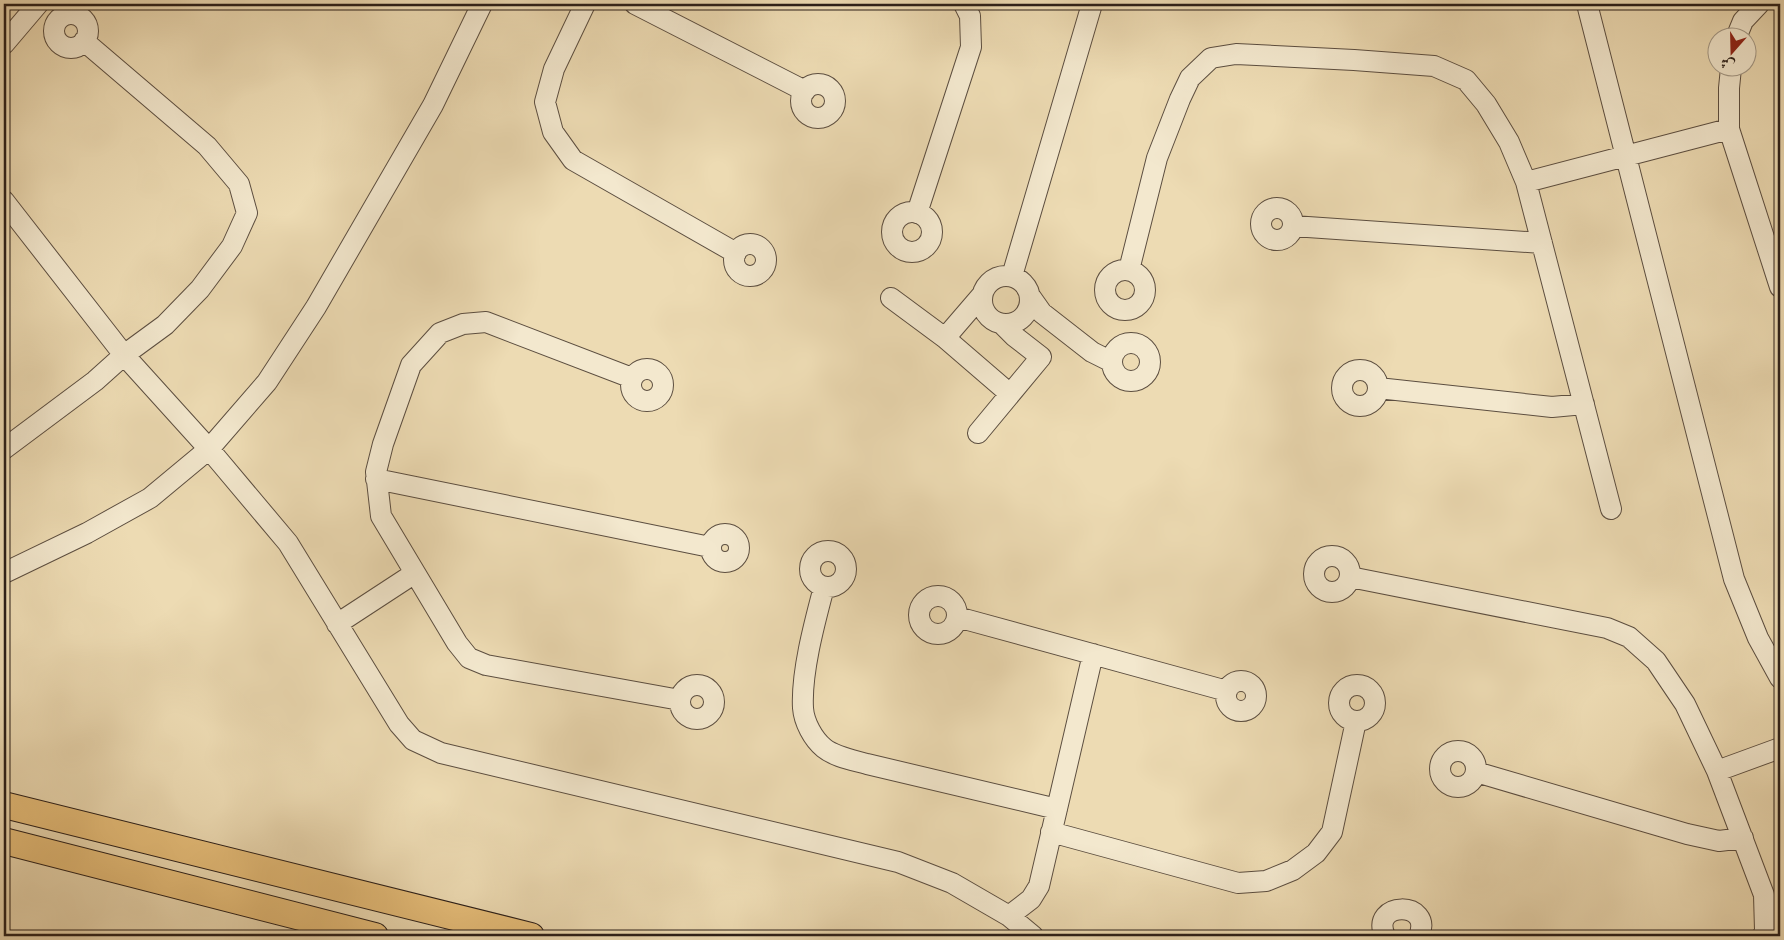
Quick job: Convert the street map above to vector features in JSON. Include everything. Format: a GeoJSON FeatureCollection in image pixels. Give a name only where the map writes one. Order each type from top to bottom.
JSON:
{"type":"FeatureCollection","features":[{"type":"Feature","properties":{"kind":"main road"},"geometry":{"type":"LineString","coordinates":[[4,805],[531,936]]}},
{"type":"Feature","properties":{"kind":"main road"},"geometry":{"type":"LineString","coordinates":[[4,841],[375,936]]}},
{"type":"Feature","properties":{"kind":"street"},"geometry":{"type":"LineString","coordinates":[[4,44],[38,4]]}},
{"type":"Feature","properties":{"kind":"street"},"geometry":{"type":"LineString","coordinates":[[4,574],[87,533],[150,498],[209,449],[267,382],[316,307],[433,105],[482,4]]}},
{"type":"Feature","properties":{"kind":"street"},"geometry":{"type":"LineString","coordinates":[[635,4],[805,91]]}},
{"type":"Feature","properties":{"kind":"street"},"geometry":{"type":"LineString","coordinates":[[918,213],[971,47],[970,16],[964,4]]}},
{"type":"Feature","properties":{"kind":"street"},"geometry":{"type":"LineString","coordinates":[[1012,276],[1092,4]]}},
{"type":"Feature","properties":{"kind":"street"},"geometry":{"type":"LineString","coordinates":[[1587,4],[1734,579],[1758,638],[1780,678]]}},
{"type":"Feature","properties":{"kind":"street"},"geometry":{"type":"LineString","coordinates":[[1740,28],[1742,22],[1759,4]]}},
{"type":"Feature","properties":{"kind":"street"},"geometry":{"type":"LineString","coordinates":[[578,6],[554,69],[545,102],[552,132],[573,160],[736,253]]}},
{"type":"Feature","properties":{"kind":"street"},"geometry":{"type":"LineString","coordinates":[[4,449],[95,382],[124,354],[165,324],[200,289],[232,246],[247,213],[239,184],[206,146],[84,41]]}},
{"type":"Feature","properties":{"kind":"street"},"geometry":{"type":"LineString","coordinates":[[1129,270],[1157,158],[1190,78],[1211,58],[1236,54],[1434,66],[1466,80],[1486,104],[1509,142],[1526,182],[1611,509]]}},
{"type":"Feature","properties":{"kind":"street"},"geometry":{"type":"LineString","coordinates":[[1730,78],[1730,129],[1780,287]]}},
{"type":"Feature","properties":{"kind":"street"},"geometry":{"type":"LineString","coordinates":[[1526,182],[1730,129]]}},
{"type":"Feature","properties":{"kind":"street"},"geometry":{"type":"LineString","coordinates":[[4,201],[124,354],[209,449],[288,543],[399,724],[413,740],[441,752],[898,862],[952,883],[1009,916],[1033,936]]}},
{"type":"Feature","properties":{"kind":"street"},"geometry":{"type":"LineString","coordinates":[[1293,226],[1542,243]]}},
{"type":"Feature","properties":{"kind":"street"},"geometry":{"type":"LineString","coordinates":[[944,338],[978,306],[985,287],[996,277],[1012,276],[1025,285],[1022,316],[1041,357],[978,433]]}},
{"type":"Feature","properties":{"kind":"street"},"geometry":{"type":"LineString","coordinates":[[891,298],[944,338],[1010,394]]}},
{"type":"Feature","properties":{"kind":"street"},"geometry":{"type":"LineString","coordinates":[[978,306],[988,317],[1022,316],[1112,362]]}},
{"type":"Feature","properties":{"kind":"street"},"geometry":{"type":"LineString","coordinates":[[632,378],[486,322],[463,324],[440,333],[411,365],[383,444],[376,472],[381,516],[457,643],[469,658],[486,665],[680,700]]}},
{"type":"Feature","properties":{"kind":"street"},"geometry":{"type":"LineString","coordinates":[[1378,388],[1552,407],[1584,404]]}},
{"type":"Feature","properties":{"kind":"street"},"geometry":{"type":"LineString","coordinates":[[376,479],[710,547]]}},
{"type":"Feature","properties":{"kind":"street"},"geometry":{"type":"LineString","coordinates":[[337,624],[415,573]]}},
{"type":"Feature","properties":{"kind":"street"},"geometry":{"type":"LineString","coordinates":[[1350,577],[1607,628],[1629,637],[1656,662],[1685,704],[1717,771],[1764,895],[1765,930],[1763,936]]}},
{"type":"Feature","properties":{"kind":"street"},"geometry":{"type":"LineString","coordinates":[[824,586],[804,681],[803,709],[810,732],[824,748],[842,757],[867,764],[1057,809]]}},
{"type":"Feature","properties":{"kind":"street"},"geometry":{"type":"LineString","coordinates":[[957,617],[1227,691]]}},
{"type":"Feature","properties":{"kind":"street"},"geometry":{"type":"LineString","coordinates":[[1009,916],[1031,900],[1038,886],[1093,654]]}},
{"type":"Feature","properties":{"kind":"street"},"geometry":{"type":"LineString","coordinates":[[1051,832],[1238,883],[1266,881],[1293,870],[1316,853],[1332,832],[1356,722]]}},
{"type":"Feature","properties":{"kind":"street"},"geometry":{"type":"LineString","coordinates":[[1717,771],[1780,748]]}},
{"type":"Feature","properties":{"kind":"street"},"geometry":{"type":"LineString","coordinates":[[1476,772],[1687,834],[1719,841],[1743,838]]}},
{"type":"Feature","properties":{"kind":"street"},"geometry":{"type":"LineString","coordinates":[[1386,936],[1383,928],[1387,916],[1398,909],[1404,908],[1416,914],[1426,935]]}}]}
